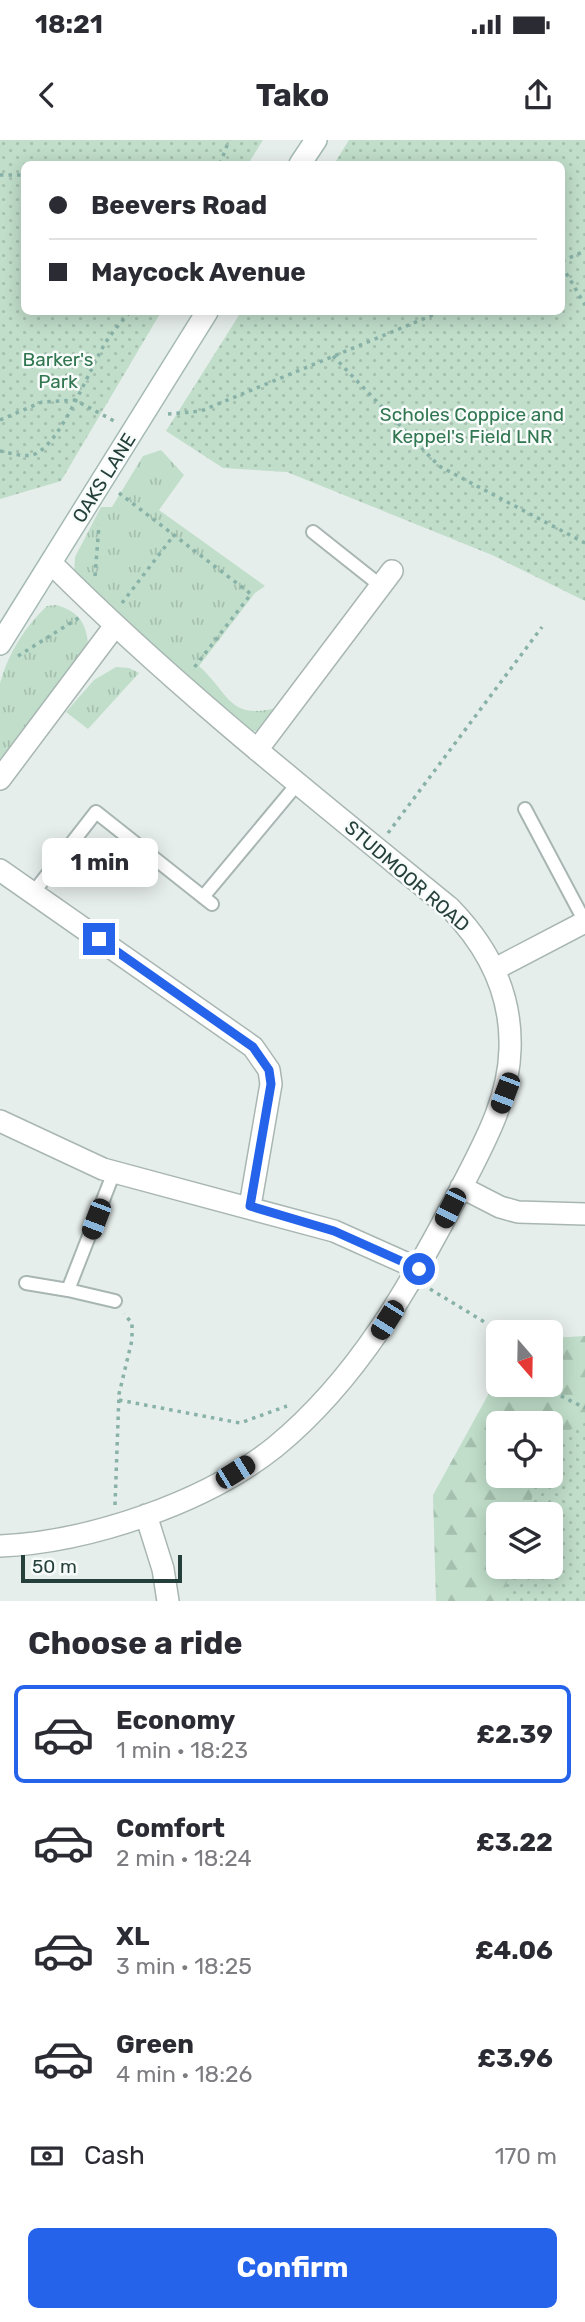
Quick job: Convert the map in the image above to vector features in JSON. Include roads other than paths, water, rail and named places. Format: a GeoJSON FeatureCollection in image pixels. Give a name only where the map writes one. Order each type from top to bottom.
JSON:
{"type":"FeatureCollection","features":[{"type":"Feature","properties":{"kind":"street"},"geometry":{"type":"LineString","coordinates":[[302,161],[316,140]]}},
{"type":"Feature","properties":{"kind":"street","name":"OAKS LANE"},"geometry":{"type":"LineString","coordinates":[[5,651],[52,564],[205,315]]}},
{"type":"Feature","properties":{"kind":"street","name":"STUDMOOR ROAD"},"geometry":{"type":"LineString","coordinates":[[0,1546],[31,1543],[114,1525],[146,1515],[216,1484],[274,1448],[321,1403],[374,1341],[416,1274],[488,1134],[508,1074],[509,1028],[506,1000],[495,969],[466,924],[180,684],[111,623],[52,564]]}},
{"type":"Feature","properties":{"kind":"street"},"geometry":{"type":"LineString","coordinates":[[257,750],[387,578]]}},
{"type":"Feature","properties":{"kind":"street"},"geometry":{"type":"LineString","coordinates":[[0,779],[111,623]]}},
{"type":"Feature","properties":{"kind":"street"},"geometry":{"type":"LineString","coordinates":[[0,870],[253,1047],[269,1070],[268,1107],[250,1206]]}},
{"type":"Feature","properties":{"kind":"street"},"geometry":{"type":"LineString","coordinates":[[495,969],[585,922]]}},
{"type":"Feature","properties":{"kind":"street"},"geometry":{"type":"LineString","coordinates":[[0,1121],[114,1172],[250,1206],[334,1231],[416,1274]]}},
{"type":"Feature","properties":{"kind":"street"},"geometry":{"type":"LineString","coordinates":[[461,1187],[500,1207],[518,1212],[585,1214]]}},
{"type":"Feature","properties":{"kind":"street"},"geometry":{"type":"LineString","coordinates":[[146,1515],[163,1569],[168,1601]]}},
{"type":"Feature","properties":{"kind":"lane"},"geometry":{"type":"LineString","coordinates":[[313,532],[387,578]]}},
{"type":"Feature","properties":{"kind":"lane"},"geometry":{"type":"LineString","coordinates":[[33,893],[96,812],[208,900],[298,783]]}},
{"type":"Feature","properties":{"kind":"lane"},"geometry":{"type":"LineString","coordinates":[[525,809],[585,922]]}},
{"type":"Feature","properties":{"kind":"lane"},"geometry":{"type":"LineString","coordinates":[[68,1290],[114,1172]]}},
{"type":"Feature","properties":{"kind":"lane"},"geometry":{"type":"LineString","coordinates":[[26,1283],[115,1301]]}},
{"type":"Feature","properties":{"kind":"park label","name":"Barker's Park"},"geometry":{"type":"Point","coordinates":[58,370]}},
{"type":"Feature","properties":{"kind":"park label","name":"Scholes Coppice and Keppel's Field LNR"},"geometry":{"type":"Point","coordinates":[472,425]}}]}
